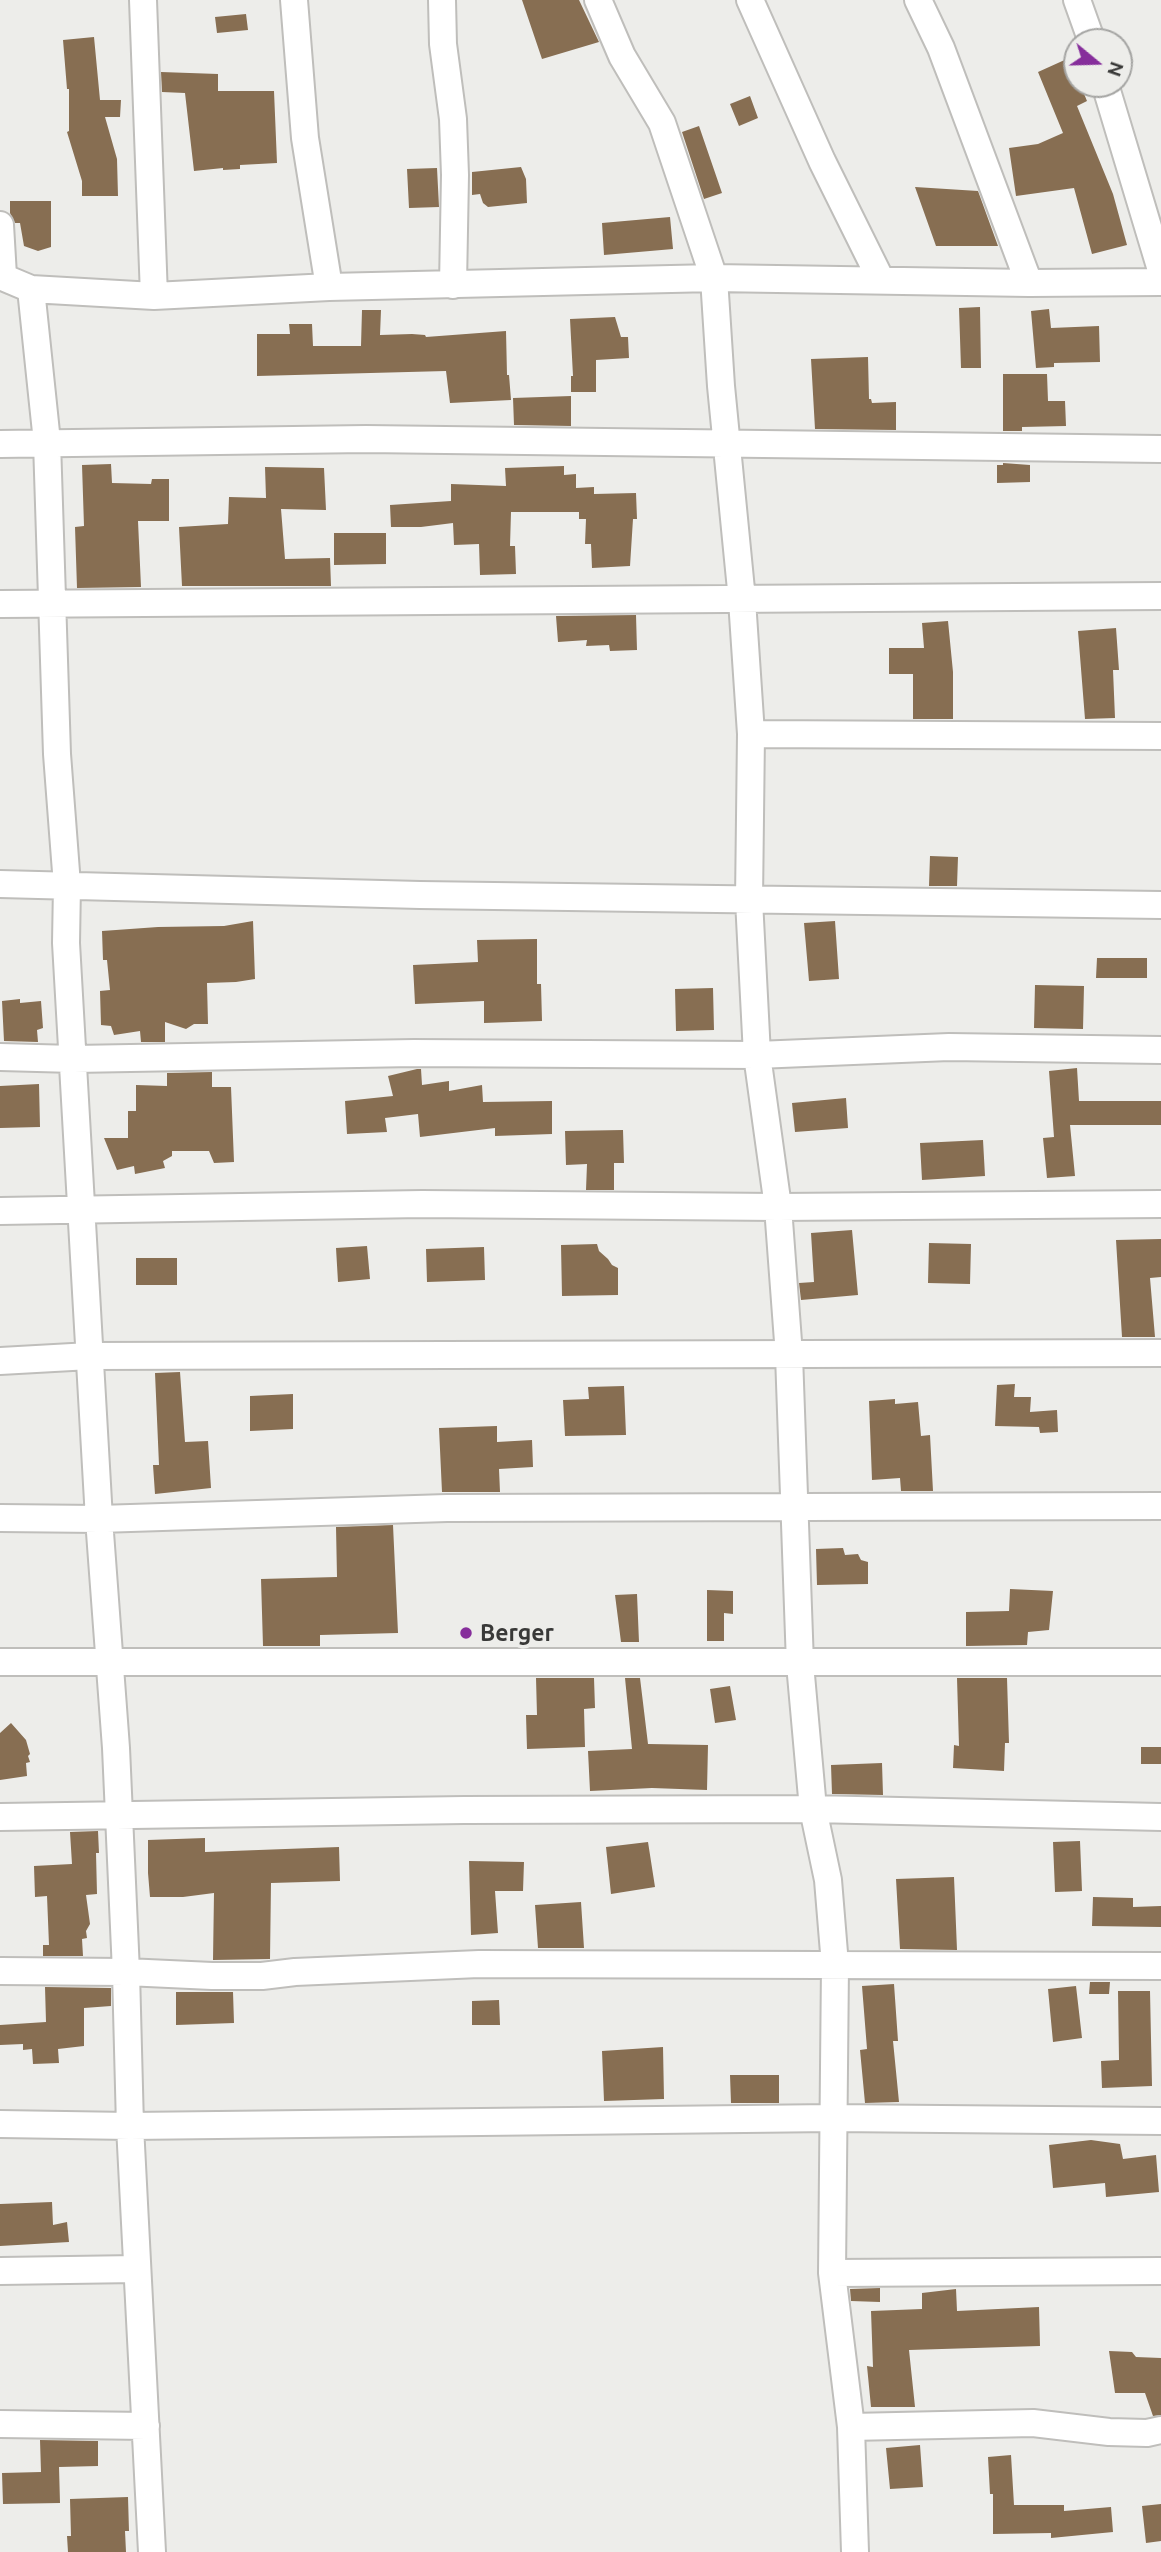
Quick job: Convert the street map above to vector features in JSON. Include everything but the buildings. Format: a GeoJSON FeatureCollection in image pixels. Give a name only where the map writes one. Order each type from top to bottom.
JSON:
{"type":"FeatureCollection","features":[{"type":"Feature","properties":{"kind":"street"},"geometry":{"type":"LineString","coordinates":[[144,0],[154,296]]}},
{"type":"Feature","properties":{"kind":"street"},"geometry":{"type":"LineString","coordinates":[[294,0],[304,138],[329,287]]}},
{"type":"Feature","properties":{"kind":"street"},"geometry":{"type":"LineString","coordinates":[[442,0],[443,44],[453,119],[453,285]]}},
{"type":"Feature","properties":{"kind":"street"},"geometry":{"type":"LineString","coordinates":[[598,0],[622,56],[662,123],[714,278],[751,734],[749,900],[757,1055],[778,1207],[789,1355],[800,1664],[813,1809],[828,1880],[835,1965],[832,2273],[851,2427],[855,2552]]}},
{"type":"Feature","properties":{"kind":"street"},"geometry":{"type":"LineString","coordinates":[[750,0],[822,161],[881,281]]}},
{"type":"Feature","properties":{"kind":"street"},"geometry":{"type":"LineString","coordinates":[[919,0],[940,48],[1029,283]]}},
{"type":"Feature","properties":{"kind":"street"},"geometry":{"type":"LineString","coordinates":[[1077,0],[1087,28]]}},
{"type":"Feature","properties":{"kind":"street"},"geometry":{"type":"LineString","coordinates":[[1109,98],[1161,270]]}},
{"type":"Feature","properties":{"kind":"street"},"geometry":{"type":"LineString","coordinates":[[0,225],[1,276],[31,289],[154,296],[329,287],[714,278],[1029,283],[1161,282]]}},
{"type":"Feature","properties":{"kind":"street"},"geometry":{"type":"LineString","coordinates":[[31,289],[47,442],[57,754],[67,885],[66,943],[99,1519],[116,1748],[130,2126],[152,2552]]}},
{"type":"Feature","properties":{"kind":"street"},"geometry":{"type":"LineString","coordinates":[[0,444],[366,439],[1161,449]]}},
{"type":"Feature","properties":{"kind":"street"},"geometry":{"type":"LineString","coordinates":[[0,604],[1161,596]]}},
{"type":"Feature","properties":{"kind":"street"},"geometry":{"type":"LineString","coordinates":[[751,734],[1161,736]]}},
{"type":"Feature","properties":{"kind":"street"},"geometry":{"type":"LineString","coordinates":[[0,884],[421,895],[1161,905]]}},
{"type":"Feature","properties":{"kind":"street"},"geometry":{"type":"LineString","coordinates":[[0,1056],[74,1059],[414,1053],[757,1055],[949,1048],[1161,1050]]}},
{"type":"Feature","properties":{"kind":"street"},"geometry":{"type":"LineString","coordinates":[[0,1211],[422,1204],[778,1207],[1161,1204]]}},
{"type":"Feature","properties":{"kind":"street"},"geometry":{"type":"LineString","coordinates":[[0,1361],[90,1356],[1161,1353]]}},
{"type":"Feature","properties":{"kind":"street"},"geometry":{"type":"LineString","coordinates":[[0,1518],[99,1519],[447,1508],[1161,1506]]}},
{"type":"Feature","properties":{"kind":"street"},"geometry":{"type":"LineString","coordinates":[[0,1662],[1161,1662]]}},
{"type":"Feature","properties":{"kind":"street"},"geometry":{"type":"LineString","coordinates":[[0,1817],[464,1810],[813,1809],[1161,1817]]}},
{"type":"Feature","properties":{"kind":"street"},"geometry":{"type":"LineString","coordinates":[[0,1971],[262,1976],[295,1972],[479,1964],[1161,1966]]}},
{"type":"Feature","properties":{"kind":"street"},"geometry":{"type":"LineString","coordinates":[[0,2124],[130,2126],[832,2118],[1161,2121]]}},
{"type":"Feature","properties":{"kind":"street"},"geometry":{"type":"LineString","coordinates":[[0,2270],[137,2269]]}},
{"type":"Feature","properties":{"kind":"street"},"geometry":{"type":"LineString","coordinates":[[832,2273],[1161,2270]]}},
{"type":"Feature","properties":{"kind":"street"},"geometry":{"type":"LineString","coordinates":[[851,2427],[1033,2423],[1109,2432],[1147,2433],[1161,2430]]}},
{"type":"Feature","properties":{"kind":"street"},"geometry":{"type":"LineString","coordinates":[[0,2424],[146,2426]]}},
{"type":"Feature","properties":{"kind":"place","name":"Berger"},"geometry":{"type":"Point","coordinates":[466,1633]}}]}
